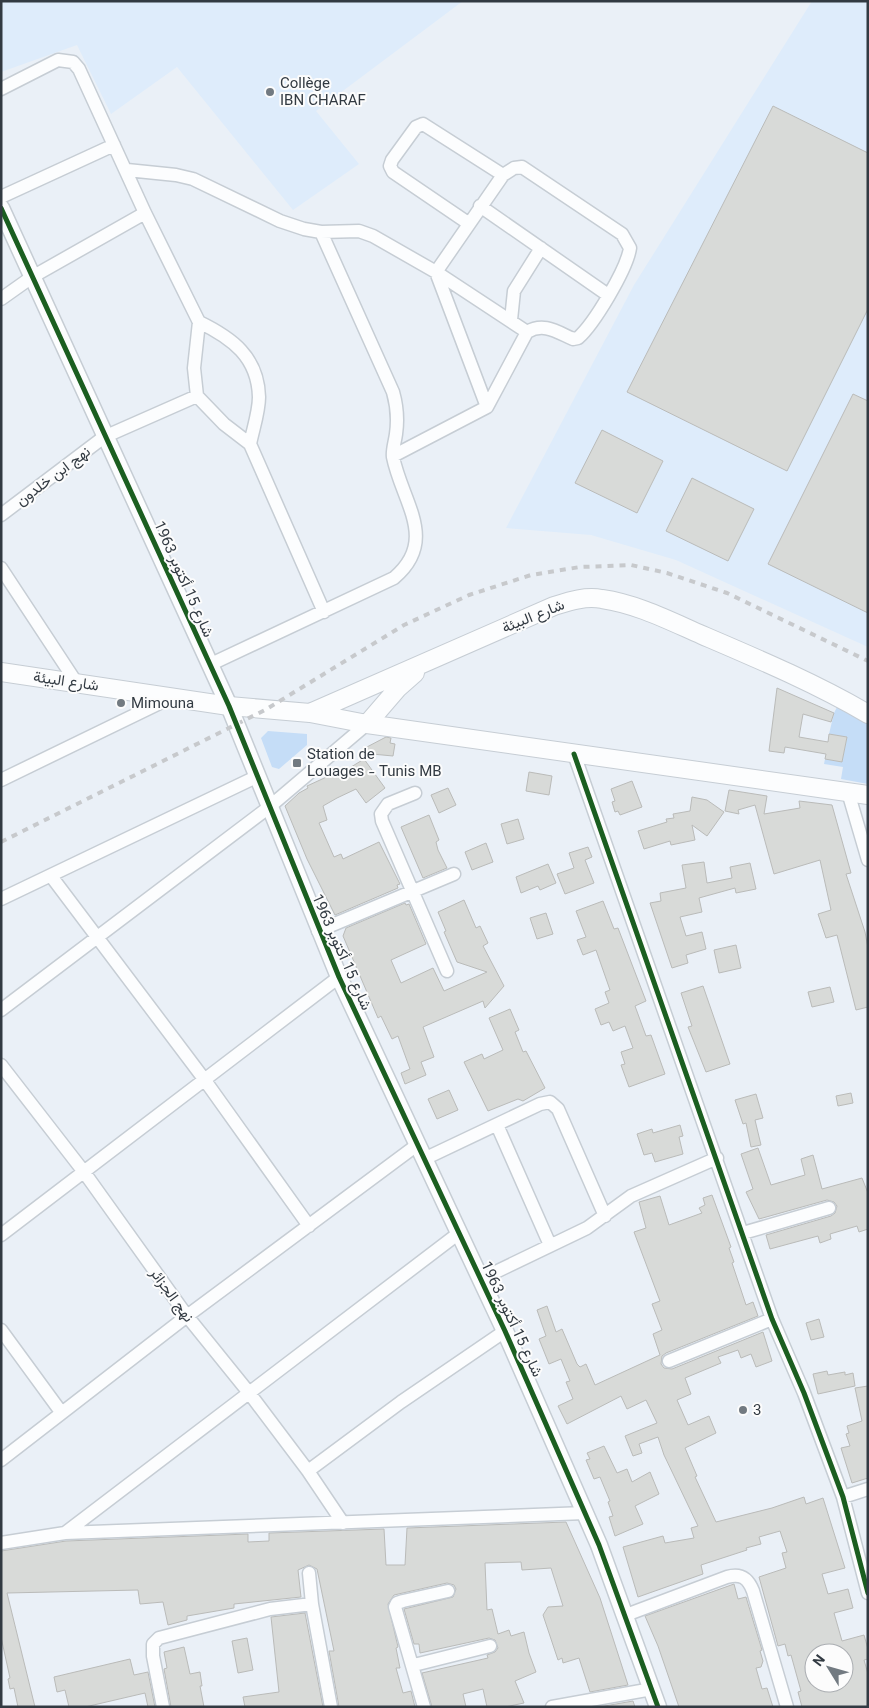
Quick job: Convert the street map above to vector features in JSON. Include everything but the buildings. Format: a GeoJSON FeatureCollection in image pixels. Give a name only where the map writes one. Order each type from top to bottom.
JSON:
{"type":"FeatureCollection","features":[{"type":"Feature","properties":{"kind":"main road","name":"شارع البيئة"},"geometry":{"type":"LineString","coordinates":[[310,713],[554,606],[580,598],[600,599],[645,611],[836,695],[868,714]]}},
{"type":"Feature","properties":{"kind":"main road"},"geometry":{"type":"LineString","coordinates":[[367,724],[398,688],[426,662]]}},
{"type":"Feature","properties":{"kind":"main road","name":"شارع البيئة"},"geometry":{"type":"LineString","coordinates":[[1,672],[229,706],[310,713],[367,724],[868,795]]}},
{"type":"Feature","properties":{"kind":"street"},"geometry":{"type":"LineString","coordinates":[[1,89],[58,60],[73,62],[79,69],[127,170],[145,213],[199,322],[194,368],[197,396],[224,424],[250,444],[324,612]]}},
{"type":"Feature","properties":{"kind":"street"},"geometry":{"type":"LineString","coordinates":[[468,223],[392,172],[390,166],[392,160],[416,127],[424,124],[502,175]]}},
{"type":"Feature","properties":{"kind":"street"},"geometry":{"type":"LineString","coordinates":[[1,196],[114,145]]}},
{"type":"Feature","properties":{"kind":"street"},"geometry":{"type":"LineString","coordinates":[[393,456],[487,407],[527,332],[535,327],[544,326],[573,339],[578,338],[608,295],[628,259],[630,248],[628,240],[522,167],[514,168],[502,175],[436,272]]}},
{"type":"Feature","properties":{"kind":"street"},"geometry":{"type":"LineString","coordinates":[[127,170],[176,174],[193,179],[280,221],[322,232],[359,231],[373,236],[436,272],[527,332]]}},
{"type":"Feature","properties":{"kind":"street"},"geometry":{"type":"LineString","coordinates":[[480,206],[608,295]]}},
{"type":"Feature","properties":{"kind":"street","name":"شارع 15 أكتوبر 1963"},"geometry":{"type":"LineString","coordinates":[[1,208],[104,437],[158,549],[229,706],[318,931],[506,1331],[585,1513],[626,1615],[658,1707]]}},
{"type":"Feature","properties":{"kind":"street"},"geometry":{"type":"LineString","coordinates":[[1,299],[32,277],[145,213]]}},
{"type":"Feature","properties":{"kind":"street"},"geometry":{"type":"LineString","coordinates":[[209,664],[394,578],[404,570],[412,556],[417,539],[415,522],[393,456],[397,420],[393,392],[322,232]]}},
{"type":"Feature","properties":{"kind":"street"},"geometry":{"type":"LineString","coordinates":[[511,320],[514,291],[541,248]]}},
{"type":"Feature","properties":{"kind":"street"},"geometry":{"type":"LineString","coordinates":[[436,272],[487,407]]}},
{"type":"Feature","properties":{"kind":"street"},"geometry":{"type":"LineString","coordinates":[[199,322],[226,336],[248,359],[259,397],[250,444]]}},
{"type":"Feature","properties":{"kind":"street","name":"نهج ابن خلدون"},"geometry":{"type":"LineString","coordinates":[[1,516],[104,437],[197,396]]}},
{"type":"Feature","properties":{"kind":"street"},"geometry":{"type":"LineString","coordinates":[[1,568],[76,682]]}},
{"type":"Feature","properties":{"kind":"street"},"geometry":{"type":"LineString","coordinates":[[1,780],[172,697]]}},
{"type":"Feature","properties":{"kind":"street"},"geometry":{"type":"LineString","coordinates":[[1,1010],[268,808],[367,724]]}},
{"type":"Feature","properties":{"kind":"street"},"geometry":{"type":"LineString","coordinates":[[574,754],[772,1319],[804,1392],[843,1497],[868,1593]]}},
{"type":"Feature","properties":{"kind":"street"},"geometry":{"type":"LineString","coordinates":[[1,899],[256,777]]}},
{"type":"Feature","properties":{"kind":"street"},"geometry":{"type":"LineString","coordinates":[[848,792],[868,860]]}},
{"type":"Feature","properties":{"kind":"street"},"geometry":{"type":"LineString","coordinates":[[414,793],[388,804],[381,814],[382,821],[447,971]]}},
{"type":"Feature","properties":{"kind":"street"},"geometry":{"type":"LineString","coordinates":[[318,931],[454,874]]}},
{"type":"Feature","properties":{"kind":"street"},"geometry":{"type":"LineString","coordinates":[[51,876],[204,1080],[309,1226]]}},
{"type":"Feature","properties":{"kind":"street"},"geometry":{"type":"LineString","coordinates":[[1,1235],[339,977]]}},
{"type":"Feature","properties":{"kind":"street","name":"نهج الجزائر"},"geometry":{"type":"LineString","coordinates":[[1,1065],[84,1172],[187,1316],[250,1394],[343,1523]]}},
{"type":"Feature","properties":{"kind":"street"},"geometry":{"type":"LineString","coordinates":[[1,1460],[187,1316],[309,1226],[421,1152],[497,1125],[540,1104],[550,1102],[556,1106],[605,1216]]}},
{"type":"Feature","properties":{"kind":"street"},"geometry":{"type":"LineString","coordinates":[[497,1125],[550,1245]]}},
{"type":"Feature","properties":{"kind":"street"},"geometry":{"type":"LineString","coordinates":[[481,1279],[587,1228],[630,1196],[717,1158]]}},
{"type":"Feature","properties":{"kind":"street"},"geometry":{"type":"LineString","coordinates":[[742,1233],[829,1208]]}},
{"type":"Feature","properties":{"kind":"street"},"geometry":{"type":"LineString","coordinates":[[65,1533],[459,1234]]}},
{"type":"Feature","properties":{"kind":"street"},"geometry":{"type":"LineString","coordinates":[[668,1360],[772,1319]]}},
{"type":"Feature","properties":{"kind":"street"},"geometry":{"type":"LineString","coordinates":[[1,1330],[61,1412]]}},
{"type":"Feature","properties":{"kind":"street"},"geometry":{"type":"LineString","coordinates":[[308,1472],[401,1402],[506,1331]]}},
{"type":"Feature","properties":{"kind":"street"},"geometry":{"type":"LineString","coordinates":[[843,1497],[868,1490]]}},
{"type":"Feature","properties":{"kind":"street"},"geometry":{"type":"LineString","coordinates":[[1,1543],[65,1533],[585,1513]]}},
{"type":"Feature","properties":{"kind":"street"},"geometry":{"type":"LineString","coordinates":[[309,1574],[312,1604],[331,1707]]}},
{"type":"Feature","properties":{"kind":"street"},"geometry":{"type":"LineString","coordinates":[[626,1615],[733,1576],[745,1578],[753,1591],[788,1707]]}},
{"type":"Feature","properties":{"kind":"street"},"geometry":{"type":"LineString","coordinates":[[424,1707],[414,1664],[396,1613],[396,1605],[403,1601],[448,1590]]}},
{"type":"Feature","properties":{"kind":"street"},"geometry":{"type":"LineString","coordinates":[[163,1707],[153,1656],[153,1644],[159,1638],[270,1609],[312,1604]]}},
{"type":"Feature","properties":{"kind":"street"},"geometry":{"type":"LineString","coordinates":[[414,1664],[490,1646]]}},
{"type":"Feature","properties":{"kind":"street"},"geometry":{"type":"LineString","coordinates":[[556,1706],[652,1690]]}},
{"type":"Feature","properties":{"kind":"shaded area","name":"Collège IBN CHARAF"},"geometry":{"type":"Polygon","coordinates":[[[1,1],[463,1],[316,111],[359,164],[293,210],[177,67],[111,114],[77,45],[1,72],[1,1]]]}},
{"type":"Feature","properties":{"kind":"shaded area"},"geometry":{"type":"Polygon","coordinates":[[[812,1],[868,1],[868,647],[676,560],[591,535],[506,528],[634,285],[812,1]]]}},
{"type":"Feature","properties":{"kind":"shaded area"},"geometry":{"type":"Polygon","coordinates":[[[837,707],[868,724],[868,784],[841,779],[843,767],[824,764],[825,759],[842,762],[847,737],[829,734],[837,707]]]}},
{"type":"Feature","properties":{"kind":"shaded area"},"geometry":{"type":"Polygon","coordinates":[[[268,731],[307,734],[307,745],[279,769],[272,767],[261,738],[268,731]]]}},
{"type":"Feature","properties":{"kind":"railway"},"geometry":{"type":"LineString","coordinates":[[1,842],[265,710],[404,625],[469,595],[531,575],[580,567],[631,565],[667,573],[727,593],[868,661]]}},
{"type":"Feature","properties":{"kind":"cycle path"},"geometry":{"type":"LineString","coordinates":[[1,208],[229,706],[339,977],[505,1331],[599,1545],[658,1707]]}},
{"type":"Feature","properties":{"kind":"cycle path"},"geometry":{"type":"LineString","coordinates":[[574,754],[772,1319],[804,1393],[843,1497],[868,1593]]}},
{"type":"Feature","properties":{"kind":"place","name":"Collège IBN CHARAF"},"geometry":{"type":"Point","coordinates":[270,92]}},
{"type":"Feature","properties":{"kind":"place","name":"Mimouna"},"geometry":{"type":"Point","coordinates":[121,703]}},
{"type":"Feature","properties":{"kind":"place","name":"Station de Louages - Tunis MB"},"geometry":{"type":"Point","coordinates":[297,763]}},
{"type":"Feature","properties":{"kind":"place","name":"3"},"geometry":{"type":"Point","coordinates":[743,1410]}}]}
